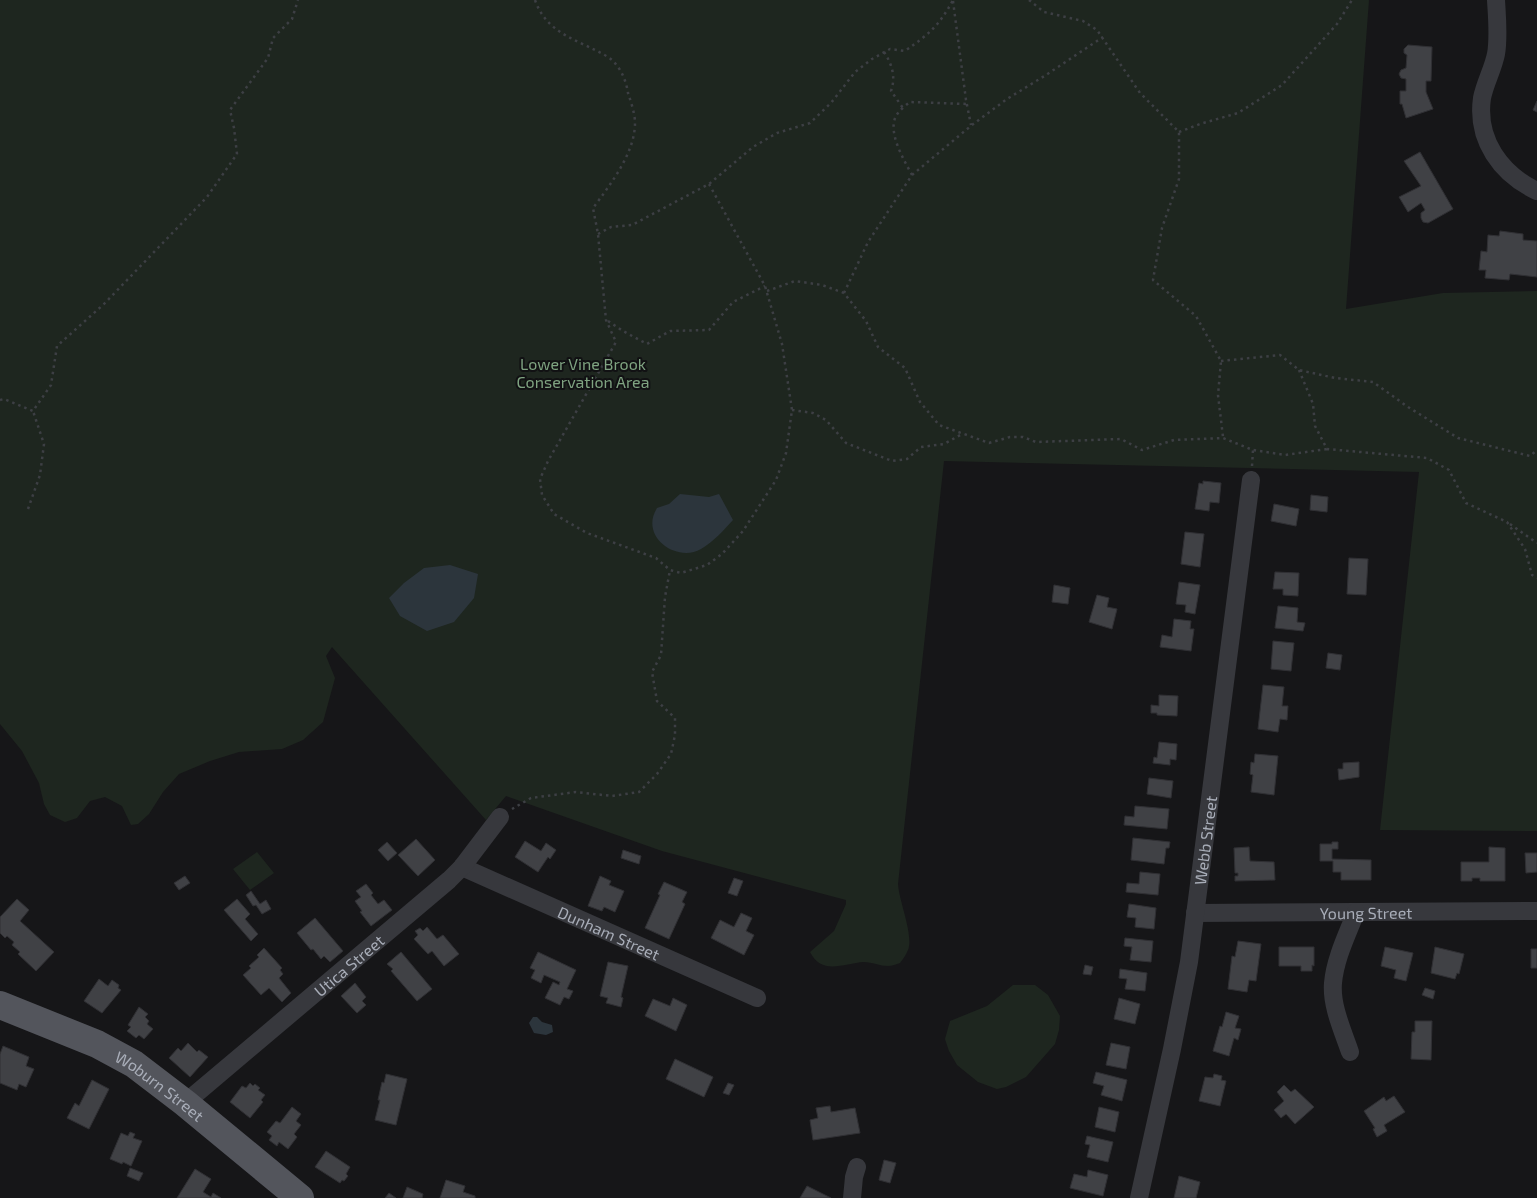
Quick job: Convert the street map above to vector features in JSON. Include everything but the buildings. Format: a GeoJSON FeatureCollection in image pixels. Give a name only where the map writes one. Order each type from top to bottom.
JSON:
{"type":"FeatureCollection","features":[{"type":"Feature","properties":{"kind":"main road","name":"Woburn Street"},"geometry":{"type":"LineString","coordinates":[[0,1005],[97,1044],[134,1064],[185,1103],[300,1198]]}},
{"type":"Feature","properties":{"kind":"street"},"geometry":{"type":"LineString","coordinates":[[1496,0],[1497,47],[1482,99],[1484,126],[1490,148],[1500,164],[1514,178],[1537,191]]}},
{"type":"Feature","properties":{"kind":"street","name":"Webb Street"},"geometry":{"type":"LineString","coordinates":[[1139,1198],[1189,962],[1251,480]]}},
{"type":"Feature","properties":{"kind":"street","name":"Utica Street"},"geometry":{"type":"LineString","coordinates":[[185,1103],[449,880],[462,867],[500,816]]}},
{"type":"Feature","properties":{"kind":"street","name":"Dunham Street"},"geometry":{"type":"LineString","coordinates":[[462,867],[756,998]]}},
{"type":"Feature","properties":{"kind":"street","name":"Young Street"},"geometry":{"type":"LineString","coordinates":[[1195,913],[1537,911]]}},
{"type":"Feature","properties":{"kind":"street"},"geometry":{"type":"LineString","coordinates":[[1350,1052],[1335,1006],[1333,985],[1337,962],[1356,912]]}},
{"type":"Feature","properties":{"kind":"street"},"geometry":{"type":"LineString","coordinates":[[852,1198],[857,1167]]}},
{"type":"Feature","properties":{"kind":"path"},"geometry":{"type":"LineString","coordinates":[[33,411],[51,385],[57,346],[104,304],[207,197],[237,154],[230,110],[268,58],[273,38],[292,19],[298,0]]}},
{"type":"Feature","properties":{"kind":"path"},"geometry":{"type":"LineString","coordinates":[[535,0],[544,20],[559,32],[609,58],[616,64],[626,80],[635,123],[630,149],[618,172],[593,208],[598,234],[606,320],[616,342],[548,461],[540,479],[542,495],[554,514],[587,533],[656,558],[670,570],[681,573],[707,565],[722,554],[742,531],[776,480],[786,453],[792,410],[782,344],[767,291],[709,184]]}},
{"type":"Feature","properties":{"kind":"path"},"geometry":{"type":"LineString","coordinates":[[598,234],[611,227],[632,225],[709,184],[753,148],[777,133],[810,123],[831,102],[855,72],[872,59],[890,49],[905,51],[942,20],[953,0]]}},
{"type":"Feature","properties":{"kind":"path"},"geometry":{"type":"LineString","coordinates":[[953,0],[967,104],[972,125]]}},
{"type":"Feature","properties":{"kind":"path"},"geometry":{"type":"LineString","coordinates":[[1029,0],[1044,12],[1083,21],[1097,30],[1103,36],[1140,93],[1179,132],[1180,179],[1162,228],[1153,280],[1196,316],[1221,361],[1218,395],[1223,438]]}},
{"type":"Feature","properties":{"kind":"path"},"geometry":{"type":"LineString","coordinates":[[1179,132],[1238,113],[1282,85],[1337,24],[1352,0]]}},
{"type":"Feature","properties":{"kind":"path"},"geometry":{"type":"LineString","coordinates":[[844,293],[868,242],[912,175],[972,125],[1007,99],[1103,36]]}},
{"type":"Feature","properties":{"kind":"path"},"geometry":{"type":"LineString","coordinates":[[884,52],[890,60],[895,81],[891,90],[903,108]]}},
{"type":"Feature","properties":{"kind":"path"},"geometry":{"type":"LineString","coordinates":[[912,175],[900,153],[893,131],[897,114],[910,102],[967,104]]}},
{"type":"Feature","properties":{"kind":"path"},"geometry":{"type":"LineString","coordinates":[[767,291],[795,281],[822,285],[844,293],[866,321],[878,347],[905,368],[920,402],[939,425],[989,443],[1010,437],[1023,437],[1036,442],[1121,439],[1142,450],[1174,440],[1223,438],[1253,450],[1285,455],[1327,449],[1427,458],[1449,470],[1466,503],[1507,522],[1537,543]]}},
{"type":"Feature","properties":{"kind":"path"},"geometry":{"type":"LineString","coordinates":[[606,320],[647,344],[670,331],[709,330],[733,302],[765,286]]}},
{"type":"Feature","properties":{"kind":"path"},"geometry":{"type":"LineString","coordinates":[[1221,361],[1280,356],[1299,370],[1335,378],[1373,382],[1408,407],[1458,438],[1530,456],[1537,450]]}},
{"type":"Feature","properties":{"kind":"path"},"geometry":{"type":"LineString","coordinates":[[1299,370],[1313,404],[1315,426],[1327,449]]}},
{"type":"Feature","properties":{"kind":"path"},"geometry":{"type":"LineString","coordinates":[[0,400],[4,399],[33,411],[44,444],[40,475],[28,509]]}},
{"type":"Feature","properties":{"kind":"path"},"geometry":{"type":"LineString","coordinates":[[792,410],[813,413],[826,420],[846,443],[892,461],[907,459],[921,447],[944,444],[962,434]]}},
{"type":"Feature","properties":{"kind":"path"},"geometry":{"type":"LineString","coordinates":[[1507,522],[1525,549],[1532,575],[1537,578]]}},
{"type":"Feature","properties":{"kind":"path"},"geometry":{"type":"LineString","coordinates":[[500,816],[530,798],[576,792],[612,796],[639,792],[658,774],[671,754],[675,735],[675,718],[657,701],[652,672],[661,656],[665,597],[670,570]]}},
{"type":"Feature","properties":{"kind":"green space","name":"Lower Vine Brook Conservation Area"},"geometry":{"type":"Polygon","coordinates":[[[0,0],[1369,0],[1346,309],[1443,293],[1537,291],[1537,831],[1380,830],[1419,472],[944,461],[898,884],[909,936],[907,952],[900,963],[888,966],[864,962],[827,966],[815,959],[810,952],[834,931],[846,900],[662,851],[506,796],[486,820],[332,647],[326,656],[335,678],[323,722],[303,740],[282,749],[239,752],[210,761],[179,774],[163,792],[149,814],[138,824],[131,825],[122,806],[105,797],[90,801],[77,818],[65,822],[50,815],[44,804],[39,783],[22,751],[0,724],[0,0]]]}},
{"type":"Feature","properties":{"kind":"green space"},"geometry":{"type":"Polygon","coordinates":[[[257,852],[274,873],[250,890],[233,869],[257,852]]]}},
{"type":"Feature","properties":{"kind":"green space"},"geometry":{"type":"Polygon","coordinates":[[[1013,985],[1035,985],[1048,995],[1060,1016],[1059,1030],[1055,1044],[1026,1077],[1006,1087],[997,1089],[978,1082],[957,1065],[945,1039],[950,1021],[987,1006],[1013,985]]]}},
{"type":"Feature","properties":{"kind":"shaded area"},"geometry":{"type":"Polygon","coordinates":[[[680,494],[709,497],[719,494],[733,520],[710,543],[701,549],[691,552],[681,553],[663,545],[653,529],[653,519],[657,508],[669,504],[680,494]]]}},
{"type":"Feature","properties":{"kind":"shaded area"},"geometry":{"type":"Polygon","coordinates":[[[450,565],[478,574],[474,598],[454,622],[427,631],[400,616],[389,598],[404,583],[424,568],[450,565]]]}},
{"type":"Feature","properties":{"kind":"shaded area"},"geometry":{"type":"Polygon","coordinates":[[[533,1017],[537,1017],[542,1022],[552,1025],[553,1032],[546,1035],[534,1033],[529,1023],[533,1017]]]}}]}
